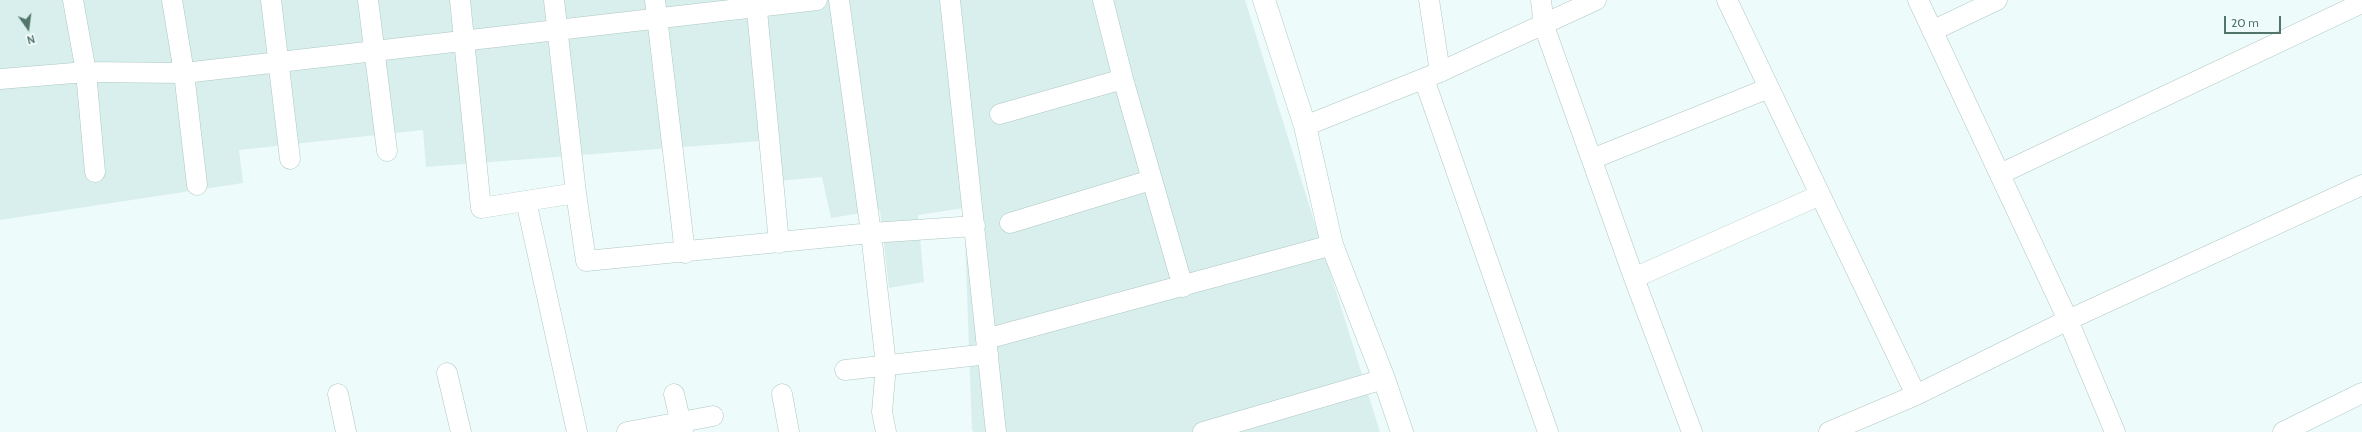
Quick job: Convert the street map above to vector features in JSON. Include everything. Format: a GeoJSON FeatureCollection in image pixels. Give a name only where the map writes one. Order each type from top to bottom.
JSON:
{"type":"FeatureCollection","features":[{"type":"Feature","properties":{"kind":"street"},"geometry":{"type":"LineString","coordinates":[[72,0],[86,72],[95,172]]}},
{"type":"Feature","properties":{"kind":"street"},"geometry":{"type":"LineString","coordinates":[[172,0],[184,73],[197,185]]}},
{"type":"Feature","properties":{"kind":"street"},"geometry":{"type":"LineString","coordinates":[[271,0],[290,159]]}},
{"type":"Feature","properties":{"kind":"street"},"geometry":{"type":"LineString","coordinates":[[368,0],[387,151]]}},
{"type":"Feature","properties":{"kind":"street"},"geometry":{"type":"LineString","coordinates":[[460,0],[463,42],[481,208],[576,193]]}},
{"type":"Feature","properties":{"kind":"street"},"geometry":{"type":"LineString","coordinates":[[554,0],[576,193],[586,261],[685,253],[871,233],[975,226]]}},
{"type":"Feature","properties":{"kind":"street"},"geometry":{"type":"LineString","coordinates":[[0,79],[86,72],[184,73],[558,30],[657,10],[817,0]]}},
{"type":"Feature","properties":{"kind":"street"},"geometry":{"type":"LineString","coordinates":[[839,0],[871,233],[886,365],[882,412],[886,432]]}},
{"type":"Feature","properties":{"kind":"street"},"geometry":{"type":"LineString","coordinates":[[950,0],[996,432]]}},
{"type":"Feature","properties":{"kind":"street"},"geometry":{"type":"LineString","coordinates":[[1103,0],[1151,180],[1183,286]]}},
{"type":"Feature","properties":{"kind":"street"},"geometry":{"type":"LineString","coordinates":[[1264,0],[1305,126],[1332,245],[1384,379],[1402,432]]}},
{"type":"Feature","properties":{"kind":"street"},"geometry":{"type":"LineString","coordinates":[[1429,0],[1432,76],[1548,432]]}},
{"type":"Feature","properties":{"kind":"street"},"geometry":{"type":"LineString","coordinates":[[1541,0],[1544,26],[1634,278],[1692,432]]}},
{"type":"Feature","properties":{"kind":"street"},"geometry":{"type":"LineString","coordinates":[[1305,126],[1432,76],[1544,26],[1596,0]]}},
{"type":"Feature","properties":{"kind":"street"},"geometry":{"type":"LineString","coordinates":[[1726,0],[1916,394]]}},
{"type":"Feature","properties":{"kind":"street"},"geometry":{"type":"LineString","coordinates":[[1918,0],[2068,320],[2115,432]]}},
{"type":"Feature","properties":{"kind":"street"},"geometry":{"type":"LineString","coordinates":[[1932,31],[1997,0]]}},
{"type":"Feature","properties":{"kind":"street"},"geometry":{"type":"LineString","coordinates":[[756,3],[779,243]]}},
{"type":"Feature","properties":{"kind":"street"},"geometry":{"type":"LineString","coordinates":[[2000,174],[2362,3]]}},
{"type":"Feature","properties":{"kind":"street"},"geometry":{"type":"LineString","coordinates":[[657,10],[685,253]]}},
{"type":"Feature","properties":{"kind":"street"},"geometry":{"type":"LineString","coordinates":[[1000,114],[1123,79]]}},
{"type":"Feature","properties":{"kind":"street"},"geometry":{"type":"LineString","coordinates":[[1592,159],[1769,88]]}},
{"type":"Feature","properties":{"kind":"street"},"geometry":{"type":"LineString","coordinates":[[1010,223],[1151,180]]}},
{"type":"Feature","properties":{"kind":"street"},"geometry":{"type":"LineString","coordinates":[[1829,432],[1916,394],[2068,320],[2362,185]]}},
{"type":"Feature","properties":{"kind":"street"},"geometry":{"type":"LineString","coordinates":[[1634,278],[1820,195]]}},
{"type":"Feature","properties":{"kind":"street"},"geometry":{"type":"LineString","coordinates":[[526,201],[577,432]]}},
{"type":"Feature","properties":{"kind":"street"},"geometry":{"type":"LineString","coordinates":[[845,370],[886,365],[987,347],[1183,286],[1332,245]]}},
{"type":"Feature","properties":{"kind":"street"},"geometry":{"type":"LineString","coordinates":[[447,373],[461,432]]}},
{"type":"Feature","properties":{"kind":"street"},"geometry":{"type":"LineString","coordinates":[[1203,432],[1384,379]]}},
{"type":"Feature","properties":{"kind":"street"},"geometry":{"type":"LineString","coordinates":[[338,394],[346,432]]}},
{"type":"Feature","properties":{"kind":"street"},"geometry":{"type":"LineString","coordinates":[[674,394],[682,427]]}},
{"type":"Feature","properties":{"kind":"street"},"geometry":{"type":"LineString","coordinates":[[782,394],[789,432]]}},
{"type":"Feature","properties":{"kind":"street"},"geometry":{"type":"LineString","coordinates":[[2283,432],[2362,394]]}},
{"type":"Feature","properties":{"kind":"street"},"geometry":{"type":"LineString","coordinates":[[627,432],[682,427],[713,416]]}},
{"type":"Feature","properties":{"kind":"shaded area"},"geometry":{"type":"Polygon","coordinates":[[[0,0],[1245,0],[1380,432],[974,432],[972,430],[964,208],[918,215],[924,282],[889,288],[880,210],[831,218],[822,177],[777,181],[774,140],[426,167],[423,130],[239,150],[243,183],[0,220],[0,0]]]}}]}
